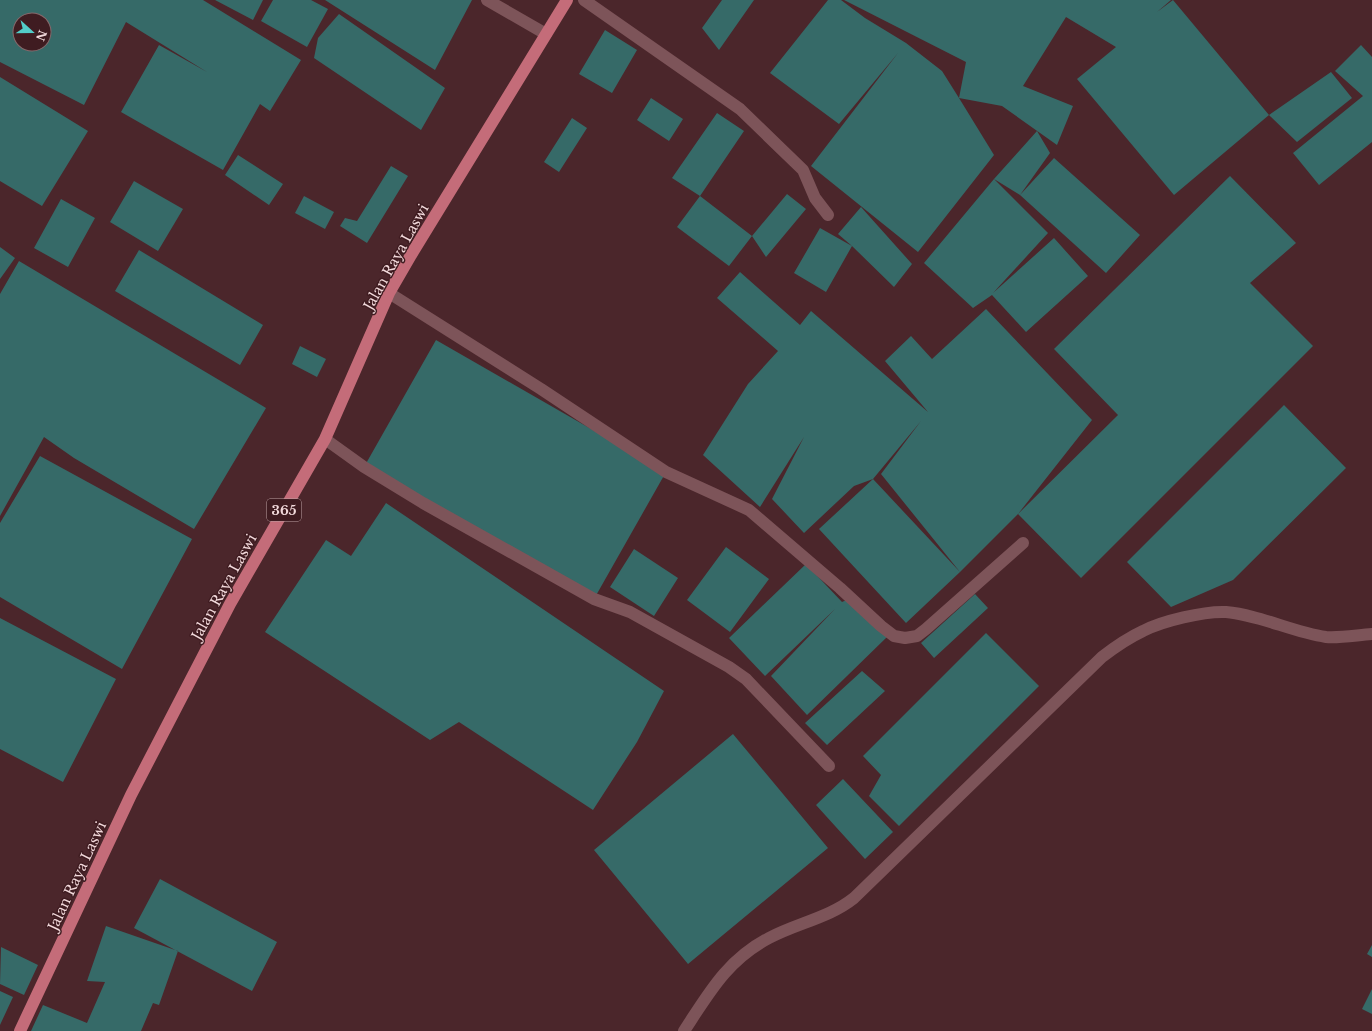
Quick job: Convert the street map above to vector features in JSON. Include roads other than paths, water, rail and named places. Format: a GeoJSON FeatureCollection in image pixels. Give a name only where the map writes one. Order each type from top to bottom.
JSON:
{"type":"FeatureCollection","features":[{"type":"Feature","properties":{"kind":"main road","name":"Jalan Raya Laswi"},"geometry":{"type":"LineString","coordinates":[[20,1031],[131,795],[230,604],[326,439],[389,293],[567,0]]}},
{"type":"Feature","properties":{"kind":"street"},"geometry":{"type":"LineString","coordinates":[[487,0],[546,34]]}},
{"type":"Feature","properties":{"kind":"street"},"geometry":{"type":"LineString","coordinates":[[584,0],[740,109],[803,170],[814,198],[828,215]]}},
{"type":"Feature","properties":{"kind":"street"},"geometry":{"type":"LineString","coordinates":[[389,293],[540,389],[666,472],[748,510],[894,636],[905,638],[917,636],[1023,543]]}},
{"type":"Feature","properties":{"kind":"street"},"geometry":{"type":"LineString","coordinates":[[326,439],[364,467],[594,599],[630,612],[729,667],[746,679],[830,766]]}},
{"type":"Feature","properties":{"kind":"street"},"geometry":{"type":"LineString","coordinates":[[684,1031],[718,979],[731,966],[748,951],[769,938],[831,913],[843,907],[854,898],[1096,662],[1121,643],[1144,630],[1204,613],[1226,612],[1327,637],[1372,634]]}}]}
